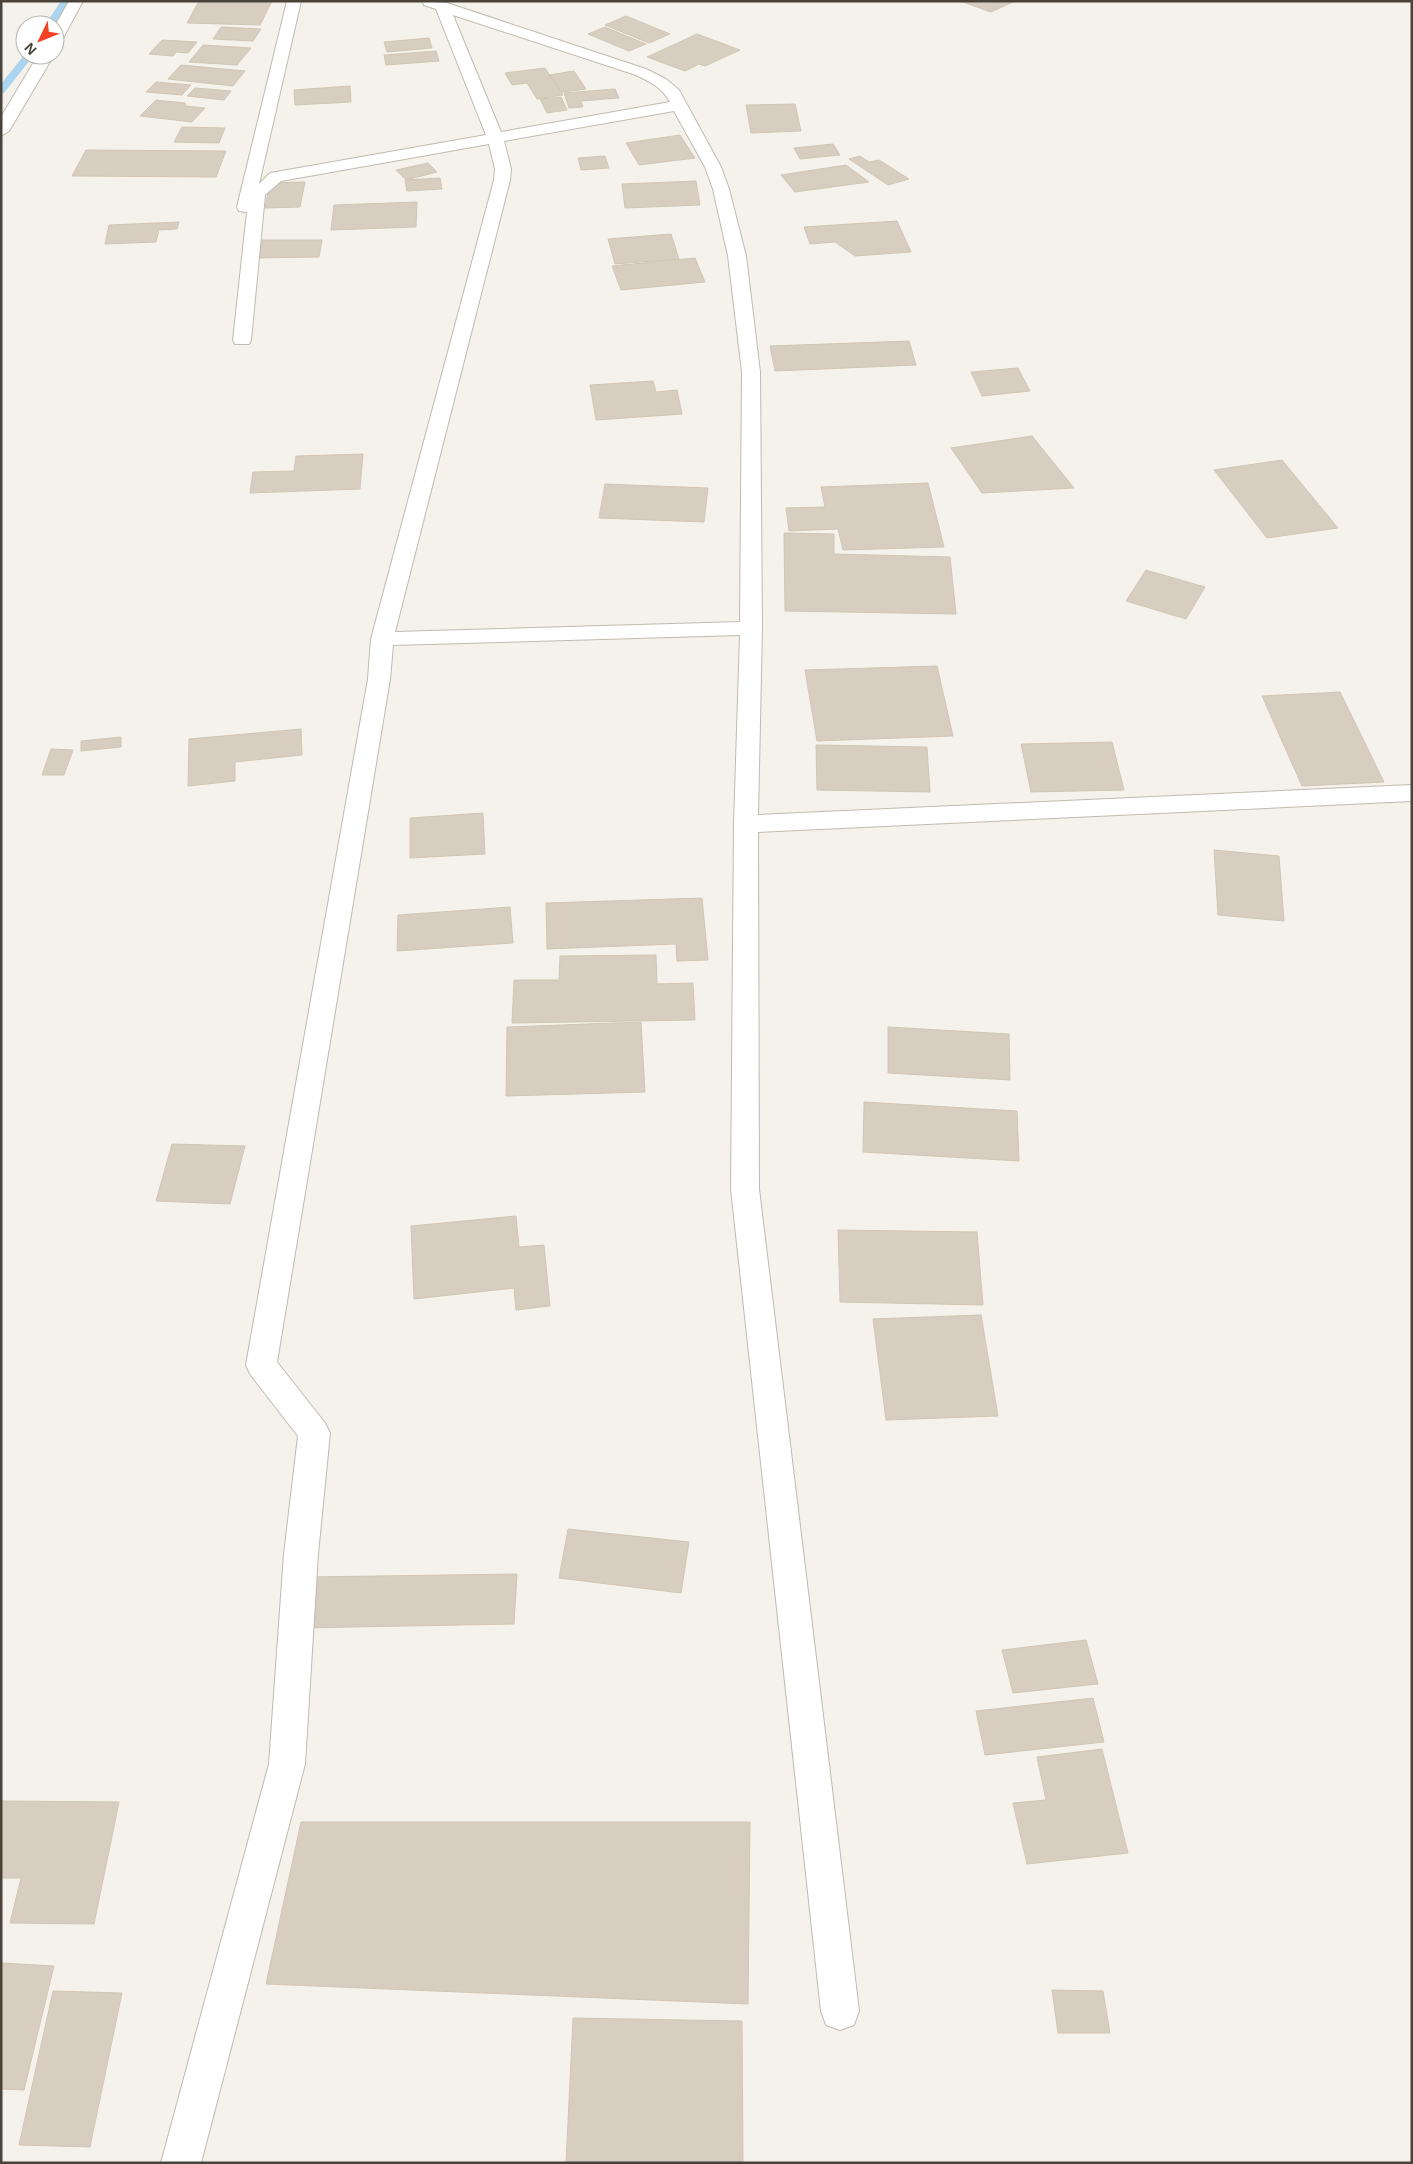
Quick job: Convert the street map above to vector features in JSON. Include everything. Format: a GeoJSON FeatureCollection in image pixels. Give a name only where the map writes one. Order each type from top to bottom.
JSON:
{"type":"FeatureCollection","features":[{"type":"Feature","properties":{"kind":"street"},"geometry":{"type":"LineString","coordinates":[[65,21],[76,1]]}},
{"type":"Feature","properties":{"kind":"street"},"geometry":{"type":"LineString","coordinates":[[242,223],[294,1]]}},
{"type":"Feature","properties":{"kind":"street"},"geometry":{"type":"LineString","coordinates":[[425,1],[641,72],[661,82],[671,90],[712,167],[721,189],[737,256],[751,372],[751,628],[746,824],[745,1189],[840,2011]]}},
{"type":"Feature","properties":{"kind":"street"},"geometry":{"type":"LineString","coordinates":[[181,2163],[288,1764],[301,1554],[314,1433],[262,1365],[378,689],[382,639],[502,180],[503,169],[495,136],[442,6]]}},
{"type":"Feature","properties":{"kind":"street"},"geometry":{"type":"LineString","coordinates":[[1,131],[40,65]]}},
{"type":"Feature","properties":{"kind":"street"},"geometry":{"type":"LineString","coordinates":[[242,340],[257,194],[276,177],[495,136],[680,105]]}},
{"type":"Feature","properties":{"kind":"street"},"geometry":{"type":"LineString","coordinates":[[382,639],[751,628]]}},
{"type":"Feature","properties":{"kind":"street"},"geometry":{"type":"LineString","coordinates":[[746,824],[1412,792]]}},
{"type":"Feature","properties":{"kind":"building"},"geometry":{"type":"Polygon","coordinates":[[[199,1],[272,1],[260,25],[187,23],[199,1]]]}},
{"type":"Feature","properties":{"kind":"building"},"geometry":{"type":"Polygon","coordinates":[[[960,1],[1015,1],[991,12],[960,1]]]}},
{"type":"Feature","properties":{"kind":"building"},"geometry":{"type":"Polygon","coordinates":[[[626,16],[670,34],[649,43],[605,25],[626,16]]]}},
{"type":"Feature","properties":{"kind":"building"},"geometry":{"type":"Polygon","coordinates":[[[221,27],[261,29],[253,41],[213,39],[221,27]]]}},
{"type":"Feature","properties":{"kind":"building"},"geometry":{"type":"Polygon","coordinates":[[[605,27],[646,44],[629,51],[588,34],[605,27]]]}},
{"type":"Feature","properties":{"kind":"building"},"geometry":{"type":"Polygon","coordinates":[[[697,34],[740,50],[705,66],[699,64],[685,71],[647,57],[697,34]]]}},
{"type":"Feature","properties":{"kind":"building"},"geometry":{"type":"Polygon","coordinates":[[[429,38],[432,48],[387,52],[384,42],[429,38]]]}},
{"type":"Feature","properties":{"kind":"building"},"geometry":{"type":"Polygon","coordinates":[[[162,40],[197,42],[188,53],[176,52],[173,56],[149,54],[162,40]]]}},
{"type":"Feature","properties":{"kind":"building"},"geometry":{"type":"Polygon","coordinates":[[[203,45],[251,48],[237,65],[189,62],[203,45]]]}},
{"type":"Feature","properties":{"kind":"building"},"geometry":{"type":"Polygon","coordinates":[[[436,51],[439,61],[386,65],[384,55],[436,51]]]}},
{"type":"Feature","properties":{"kind":"building"},"geometry":{"type":"Polygon","coordinates":[[[181,65],[245,71],[233,86],[168,79],[181,65]]]}},
{"type":"Feature","properties":{"kind":"building"},"geometry":{"type":"Polygon","coordinates":[[[545,68],[563,95],[537,99],[527,83],[512,85],[505,73],[545,68]]]}},
{"type":"Feature","properties":{"kind":"building"},"geometry":{"type":"Polygon","coordinates":[[[574,71],[586,89],[562,92],[549,75],[574,71]]]}},
{"type":"Feature","properties":{"kind":"building"},"geometry":{"type":"Polygon","coordinates":[[[156,82],[191,85],[182,95],[146,92],[156,82]]]}},
{"type":"Feature","properties":{"kind":"building"},"geometry":{"type":"Polygon","coordinates":[[[350,86],[351,102],[295,105],[294,90],[350,86]]]}},
{"type":"Feature","properties":{"kind":"building"},"geometry":{"type":"Polygon","coordinates":[[[195,88],[231,91],[224,100],[187,96],[195,88]]]}},
{"type":"Feature","properties":{"kind":"building"},"geometry":{"type":"Polygon","coordinates":[[[615,89],[619,98],[581,101],[583,107],[569,108],[564,93],[615,89]]]}},
{"type":"Feature","properties":{"kind":"building"},"geometry":{"type":"Polygon","coordinates":[[[561,97],[567,110],[547,113],[540,99],[561,97]]]}},
{"type":"Feature","properties":{"kind":"building"},"geometry":{"type":"Polygon","coordinates":[[[156,100],[185,103],[186,106],[205,108],[192,122],[140,116],[156,100]]]}},
{"type":"Feature","properties":{"kind":"building"},"geometry":{"type":"Polygon","coordinates":[[[795,104],[801,131],[751,133],[746,105],[795,104]]]}},
{"type":"Feature","properties":{"kind":"building"},"geometry":{"type":"Polygon","coordinates":[[[182,127],[225,128],[219,143],[174,142],[182,127]]]}},
{"type":"Feature","properties":{"kind":"building"},"geometry":{"type":"Polygon","coordinates":[[[680,135],[695,158],[639,165],[626,143],[680,135]]]}},
{"type":"Feature","properties":{"kind":"building"},"geometry":{"type":"Polygon","coordinates":[[[833,144],[840,155],[800,159],[794,148],[833,144]]]}},
{"type":"Feature","properties":{"kind":"building"},"geometry":{"type":"Polygon","coordinates":[[[86,150],[226,151],[216,177],[72,176],[86,150]]]}},
{"type":"Feature","properties":{"kind":"building"},"geometry":{"type":"Polygon","coordinates":[[[605,156],[609,168],[581,170],[578,158],[605,156]]]}},
{"type":"Feature","properties":{"kind":"building"},"geometry":{"type":"Polygon","coordinates":[[[860,156],[869,162],[879,160],[909,179],[888,185],[849,159],[860,156]]]}},
{"type":"Feature","properties":{"kind":"building"},"geometry":{"type":"Polygon","coordinates":[[[428,163],[437,172],[406,180],[396,170],[428,163]]]}},
{"type":"Feature","properties":{"kind":"building"},"geometry":{"type":"Polygon","coordinates":[[[846,165],[869,182],[795,192],[781,175],[846,165]]]}},
{"type":"Feature","properties":{"kind":"building"},"geometry":{"type":"Polygon","coordinates":[[[440,178],[442,189],[407,191],[405,180],[440,178]]]}},
{"type":"Feature","properties":{"kind":"building"},"geometry":{"type":"Polygon","coordinates":[[[696,181],[700,205],[625,208],[622,184],[696,181]]]}},
{"type":"Feature","properties":{"kind":"building"},"geometry":{"type":"Polygon","coordinates":[[[305,182],[300,207],[265,208],[270,183],[305,182]]]}},
{"type":"Feature","properties":{"kind":"building"},"geometry":{"type":"Polygon","coordinates":[[[417,202],[416,227],[331,230],[334,205],[417,202]]]}},
{"type":"Feature","properties":{"kind":"building"},"geometry":{"type":"Polygon","coordinates":[[[897,221],[911,252],[855,256],[835,242],[810,244],[804,227],[897,221]]]}},
{"type":"Feature","properties":{"kind":"building"},"geometry":{"type":"Polygon","coordinates":[[[179,222],[177,229],[159,230],[156,242],[105,244],[109,225],[179,222]]]}},
{"type":"Feature","properties":{"kind":"building"},"geometry":{"type":"Polygon","coordinates":[[[671,234],[679,259],[615,264],[608,239],[671,234]]]}},
{"type":"Feature","properties":{"kind":"building"},"geometry":{"type":"Polygon","coordinates":[[[259,240],[322,240],[319,257],[255,258],[259,240]]]}},
{"type":"Feature","properties":{"kind":"building"},"geometry":{"type":"Polygon","coordinates":[[[695,258],[705,282],[621,290],[612,266],[695,258]]]}},
{"type":"Feature","properties":{"kind":"building"},"geometry":{"type":"Polygon","coordinates":[[[909,341],[916,365],[775,371],[770,346],[909,341]]]}},
{"type":"Feature","properties":{"kind":"building"},"geometry":{"type":"Polygon","coordinates":[[[1018,368],[1030,391],[982,396],[971,372],[1018,368]]]}},
{"type":"Feature","properties":{"kind":"building"},"geometry":{"type":"Polygon","coordinates":[[[653,381],[656,392],[677,390],[682,414],[596,420],[590,385],[653,381]]]}},
{"type":"Feature","properties":{"kind":"building"},"geometry":{"type":"Polygon","coordinates":[[[1032,436],[1074,488],[982,493],[951,448],[1032,436]]]}},
{"type":"Feature","properties":{"kind":"building"},"geometry":{"type":"Polygon","coordinates":[[[363,454],[360,489],[250,493],[253,472],[294,471],[296,456],[363,454]]]}},
{"type":"Feature","properties":{"kind":"building"},"geometry":{"type":"Polygon","coordinates":[[[1282,460],[1338,528],[1267,538],[1214,470],[1282,460]]]}},
{"type":"Feature","properties":{"kind":"building"},"geometry":{"type":"Polygon","coordinates":[[[928,483],[944,547],[843,550],[838,529],[789,531],[786,508],[825,507],[821,487],[928,483]]]}},
{"type":"Feature","properties":{"kind":"building"},"geometry":{"type":"Polygon","coordinates":[[[605,484],[708,488],[704,522],[599,518],[605,484]]]}},
{"type":"Feature","properties":{"kind":"building"},"geometry":{"type":"Polygon","coordinates":[[[784,533],[834,534],[834,554],[950,557],[956,614],[785,611],[784,533]]]}},
{"type":"Feature","properties":{"kind":"building"},"geometry":{"type":"Polygon","coordinates":[[[1146,570],[1205,587],[1186,619],[1126,601],[1146,570]]]}},
{"type":"Feature","properties":{"kind":"building"},"geometry":{"type":"Polygon","coordinates":[[[937,666],[953,736],[817,741],[805,670],[937,666]]]}},
{"type":"Feature","properties":{"kind":"building"},"geometry":{"type":"Polygon","coordinates":[[[1340,692],[1384,782],[1302,786],[1262,696],[1340,692]]]}},
{"type":"Feature","properties":{"kind":"building"},"geometry":{"type":"Polygon","coordinates":[[[301,729],[302,755],[235,762],[235,781],[188,786],[189,739],[301,729]]]}},
{"type":"Feature","properties":{"kind":"building"},"geometry":{"type":"Polygon","coordinates":[[[121,737],[121,747],[81,751],[81,741],[121,737]]]}},
{"type":"Feature","properties":{"kind":"building"},"geometry":{"type":"Polygon","coordinates":[[[1112,742],[1124,790],[1031,792],[1021,744],[1112,742]]]}},
{"type":"Feature","properties":{"kind":"building"},"geometry":{"type":"Polygon","coordinates":[[[816,745],[927,747],[930,792],[817,790],[816,745]]]}},
{"type":"Feature","properties":{"kind":"building"},"geometry":{"type":"Polygon","coordinates":[[[51,749],[73,750],[64,775],[42,775],[51,749]]]}},
{"type":"Feature","properties":{"kind":"building"},"geometry":{"type":"Polygon","coordinates":[[[483,813],[485,854],[410,858],[410,818],[483,813]]]}},
{"type":"Feature","properties":{"kind":"building"},"geometry":{"type":"Polygon","coordinates":[[[1214,850],[1279,856],[1284,921],[1218,915],[1214,850]]]}},
{"type":"Feature","properties":{"kind":"building"},"geometry":{"type":"Polygon","coordinates":[[[702,898],[708,960],[677,961],[676,944],[547,949],[546,903],[702,898]]]}},
{"type":"Feature","properties":{"kind":"building"},"geometry":{"type":"Polygon","coordinates":[[[510,907],[513,943],[397,951],[398,915],[510,907]]]}},
{"type":"Feature","properties":{"kind":"building"},"geometry":{"type":"Polygon","coordinates":[[[656,955],[657,984],[693,983],[695,1020],[512,1023],[514,980],[559,980],[560,956],[656,955]]]}},
{"type":"Feature","properties":{"kind":"building"},"geometry":{"type":"Polygon","coordinates":[[[641,1022],[645,1092],[506,1096],[507,1027],[641,1022]]]}},
{"type":"Feature","properties":{"kind":"building"},"geometry":{"type":"Polygon","coordinates":[[[888,1027],[1009,1034],[1010,1080],[888,1073],[888,1027]]]}},
{"type":"Feature","properties":{"kind":"building"},"geometry":{"type":"Polygon","coordinates":[[[864,1102],[1017,1111],[1019,1161],[863,1152],[864,1102]]]}},
{"type":"Feature","properties":{"kind":"building"},"geometry":{"type":"Polygon","coordinates":[[[172,1144],[245,1146],[230,1204],[156,1201],[172,1144]]]}},
{"type":"Feature","properties":{"kind":"building"},"geometry":{"type":"Polygon","coordinates":[[[516,1216],[519,1247],[544,1245],[550,1306],[516,1310],[514,1288],[414,1299],[411,1226],[516,1216]]]}},
{"type":"Feature","properties":{"kind":"building"},"geometry":{"type":"Polygon","coordinates":[[[838,1230],[977,1232],[983,1305],[840,1302],[838,1230]]]}},
{"type":"Feature","properties":{"kind":"building"},"geometry":{"type":"Polygon","coordinates":[[[981,1315],[998,1416],[886,1420],[873,1319],[981,1315]]]}},
{"type":"Feature","properties":{"kind":"building"},"geometry":{"type":"Polygon","coordinates":[[[568,1529],[689,1542],[681,1593],[559,1578],[568,1529]]]}},
{"type":"Feature","properties":{"kind":"building"},"geometry":{"type":"Polygon","coordinates":[[[517,1574],[514,1624],[300,1628],[307,1577],[517,1574]]]}},
{"type":"Feature","properties":{"kind":"building"},"geometry":{"type":"Polygon","coordinates":[[[1086,1640],[1098,1684],[1013,1693],[1002,1650],[1086,1640]]]}},
{"type":"Feature","properties":{"kind":"building"},"geometry":{"type":"Polygon","coordinates":[[[1093,1698],[1104,1742],[985,1755],[976,1711],[1093,1698]]]}},
{"type":"Feature","properties":{"kind":"building"},"geometry":{"type":"Polygon","coordinates":[[[1102,1749],[1128,1853],[1027,1864],[1013,1803],[1046,1800],[1037,1757],[1102,1749]]]}},
{"type":"Feature","properties":{"kind":"building"},"geometry":{"type":"Polygon","coordinates":[[[1,1801],[119,1802],[94,1924],[10,1923],[21,1878],[1,1878],[1,1801]]]}},
{"type":"Feature","properties":{"kind":"building"},"geometry":{"type":"Polygon","coordinates":[[[301,1822],[750,1822],[748,2004],[266,1984],[301,1822]]]}},
{"type":"Feature","properties":{"kind":"building"},"geometry":{"type":"Polygon","coordinates":[[[1,1963],[54,1966],[24,2090],[1,2089],[1,1963]]]}},
{"type":"Feature","properties":{"kind":"building"},"geometry":{"type":"Polygon","coordinates":[[[1052,1990],[1103,1991],[1110,2033],[1058,2033],[1052,1990]]]}},
{"type":"Feature","properties":{"kind":"building"},"geometry":{"type":"Polygon","coordinates":[[[53,1991],[122,1993],[90,2147],[19,2145],[53,1991]]]}},
{"type":"Feature","properties":{"kind":"building"},"geometry":{"type":"Polygon","coordinates":[[[573,2018],[742,2021],[743,2163],[566,2163],[573,2018]]]}},
{"type":"Feature","properties":{"kind":"waterway"},"geometry":{"type":"LineString","coordinates":[[57,15],[66,1]]}},
{"type":"Feature","properties":{"kind":"waterway"},"geometry":{"type":"LineString","coordinates":[[1,91],[21,65]]}}]}
